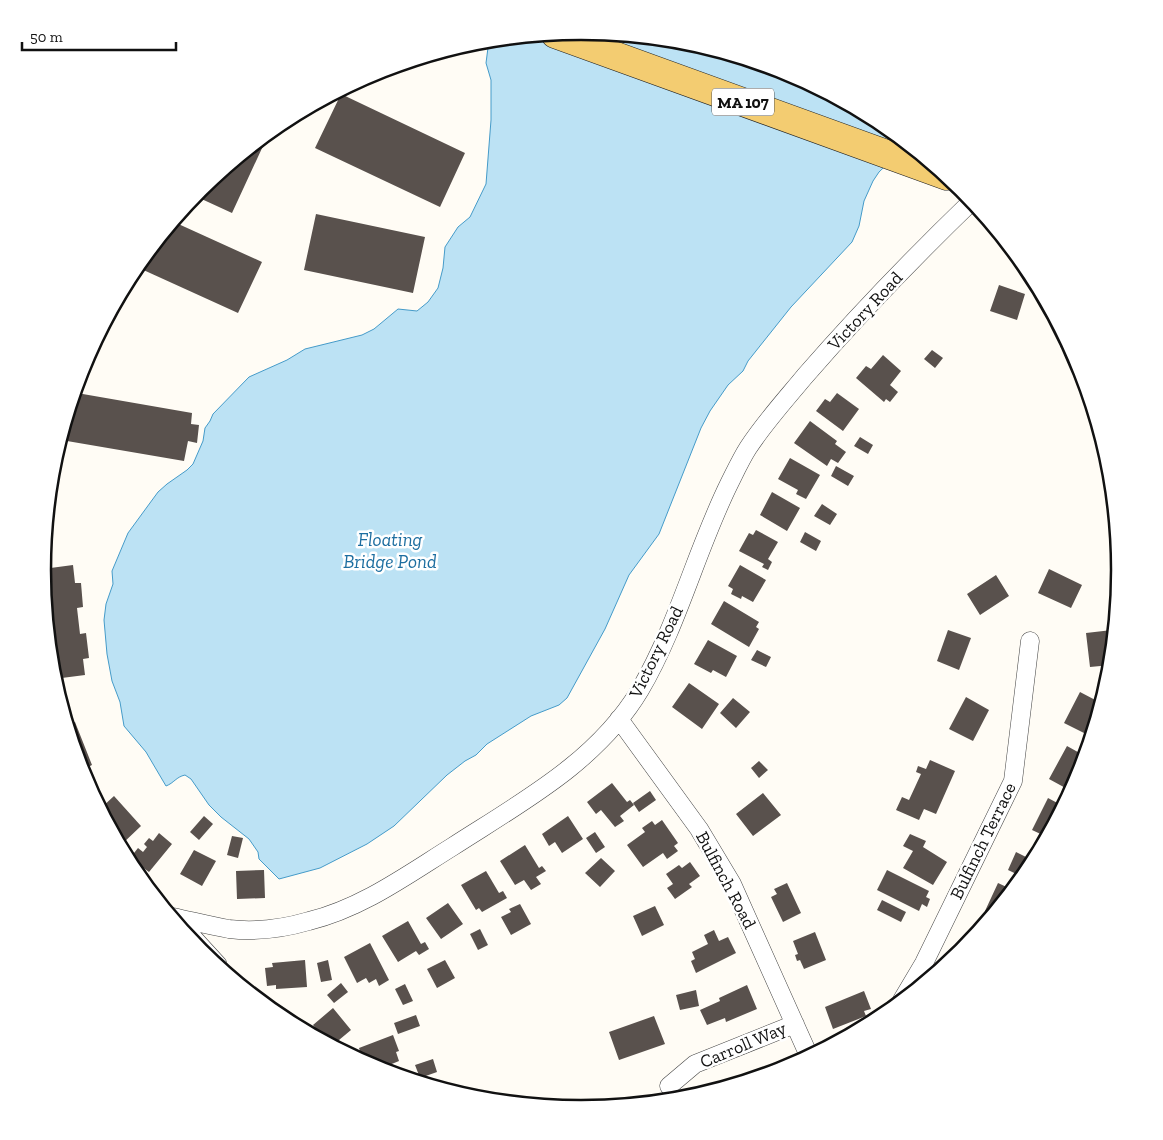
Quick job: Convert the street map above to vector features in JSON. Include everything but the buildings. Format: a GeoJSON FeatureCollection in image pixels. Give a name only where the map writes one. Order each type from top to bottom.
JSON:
{"type":"FeatureCollection","features":[{"type":"Feature","properties":{"kind":"main road","name":"MA 107"},"geometry":{"type":"LineString","coordinates":[[572,40],[927,169]]}},
{"type":"Feature","properties":{"kind":"street","name":"Victory Road"},"geometry":{"type":"LineString","coordinates":[[184,920],[232,929],[271,928],[310,921],[354,906],[393,884],[532,796],[584,755],[619,719],[640,690],[661,649],[716,511],[746,450],[766,422],[828,349],[904,268],[967,206]]}},
{"type":"Feature","properties":{"kind":"street","name":"Bulfinch Terrace"},"geometry":{"type":"LineString","coordinates":[[911,984],[924,962],[1013,781],[1030,641]]}},
{"type":"Feature","properties":{"kind":"street","name":"Bulfinch Road"},"geometry":{"type":"LineString","coordinates":[[619,719],[700,829],[732,884],[806,1050]]}},
{"type":"Feature","properties":{"kind":"street","name":"Carroll Way"},"geometry":{"type":"LineString","coordinates":[[669,1086],[695,1064],[795,1024]]}},
{"type":"Feature","properties":{"kind":"water","name":"Floating Bridge Pond"},"geometry":{"type":"Polygon","coordinates":[[[547,41],[616,41],[685,50],[752,68],[784,80],[847,111],[903,149],[879,172],[873,181],[864,201],[859,226],[852,242],[791,307],[748,361],[743,371],[728,385],[710,411],[701,428],[659,534],[629,575],[605,629],[567,698],[559,705],[531,716],[487,744],[476,755],[447,775],[394,826],[367,844],[320,868],[279,879],[259,859],[258,852],[249,839],[209,805],[191,779],[185,775],[166,786],[146,752],[124,726],[120,702],[112,681],[104,620],[106,604],[113,584],[112,571],[128,533],[158,492],[193,464],[203,441],[205,428],[213,414],[249,377],[287,360],[305,349],[362,335],[374,329],[398,309],[417,311],[428,302],[438,288],[443,268],[445,247],[458,227],[470,217],[486,184],[491,120],[491,80],[486,63],[488,49],[547,41]]]}}]}
